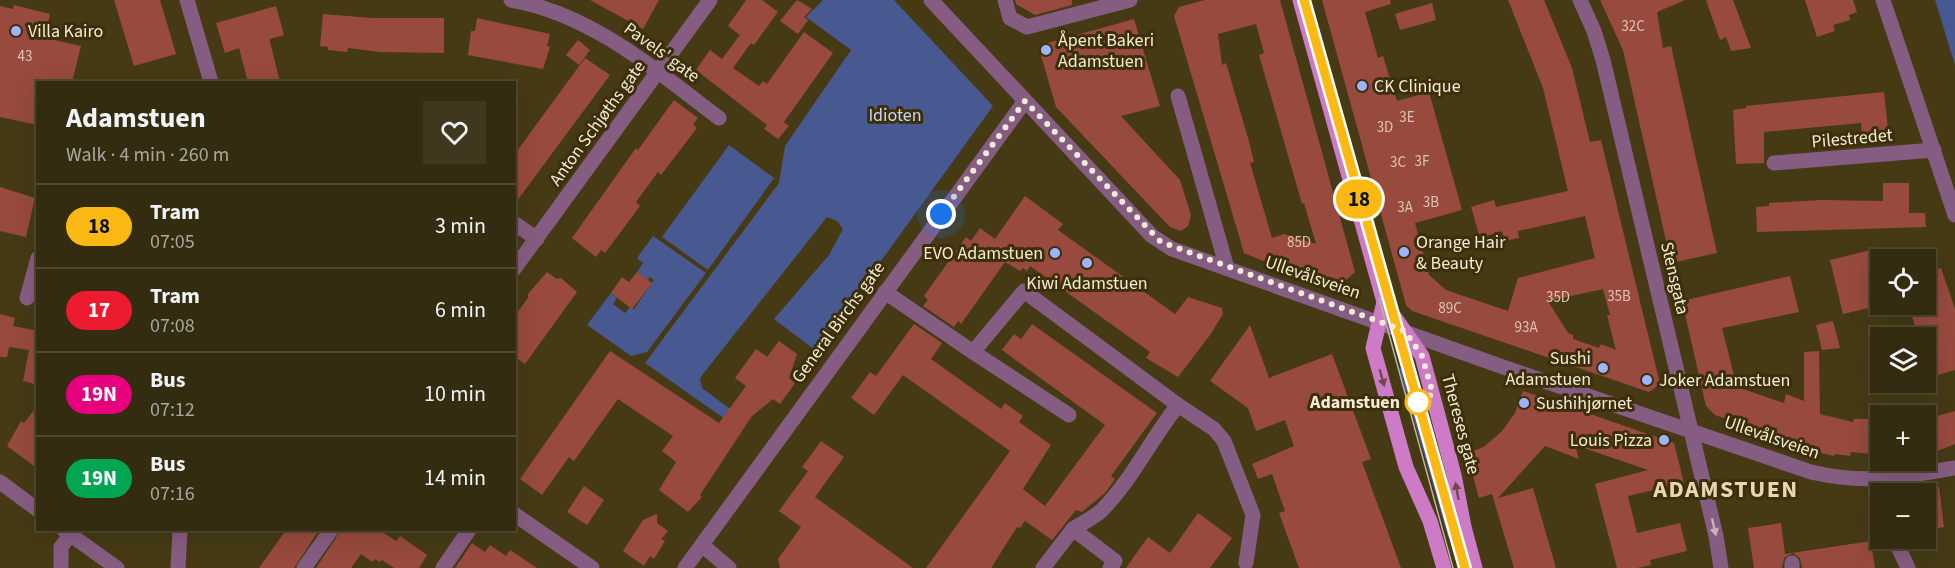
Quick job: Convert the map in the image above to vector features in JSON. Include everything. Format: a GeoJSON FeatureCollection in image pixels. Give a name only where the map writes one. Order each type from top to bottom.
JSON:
{"type":"FeatureCollection","features":[{"type":"Feature","properties":{"kind":"main road","name":"Thereses gate"},"geometry":{"type":"LineString","coordinates":[[1300,0],[1384,302],[1425,364],[1475,568]]}},
{"type":"Feature","properties":{"kind":"main road"},"geometry":{"type":"LineString","coordinates":[[1384,302],[1373,348],[1407,467],[1430,521],[1444,568]]}},
{"type":"Feature","properties":{"kind":"street"},"geometry":{"type":"LineString","coordinates":[[187,0],[211,81]]}},
{"type":"Feature","properties":{"kind":"street","name":"Pavels' gate"},"geometry":{"type":"LineString","coordinates":[[511,0],[561,13],[594,28],[719,118]]}},
{"type":"Feature","properties":{"kind":"street","name":"Anton Schjøths gate"},"geometry":{"type":"LineString","coordinates":[[516,266],[710,0]]}},
{"type":"Feature","properties":{"kind":"street","name":"Ullevålsveien"},"geometry":{"type":"LineString","coordinates":[[931,0],[1152,236],[1172,249],[1811,472],[1855,481],[1874,481],[1955,468]]}},
{"type":"Feature","properties":{"kind":"street"},"geometry":{"type":"LineString","coordinates":[[1005,0],[1010,18],[1027,27],[1130,0]]}},
{"type":"Feature","properties":{"kind":"street","name":"Stensgata"},"geometry":{"type":"LineString","coordinates":[[1580,0],[1594,31],[1603,60],[1721,568]]}},
{"type":"Feature","properties":{"kind":"street"},"geometry":{"type":"LineString","coordinates":[[1883,0],[1955,215]]}},
{"type":"Feature","properties":{"kind":"street"},"geometry":{"type":"LineString","coordinates":[[1178,96],[1227,268]]}},
{"type":"Feature","properties":{"kind":"street","name":"General Birchs gate"},"geometry":{"type":"LineString","coordinates":[[685,568],[1025,101]]}},
{"type":"Feature","properties":{"kind":"street","name":"Pilestredet"},"geometry":{"type":"LineString","coordinates":[[1774,164],[1934,150]]}},
{"type":"Feature","properties":{"kind":"street"},"geometry":{"type":"LineString","coordinates":[[516,225],[537,239]]}},
{"type":"Feature","properties":{"kind":"street"},"geometry":{"type":"LineString","coordinates":[[27,298],[36,265]]}},
{"type":"Feature","properties":{"kind":"street"},"geometry":{"type":"LineString","coordinates":[[973,352],[1023,291],[1214,429],[1224,441],[1253,515],[1245,566]]}},
{"type":"Feature","properties":{"kind":"street"},"geometry":{"type":"LineString","coordinates":[[885,292],[1069,415]]}},
{"type":"Feature","properties":{"kind":"street"},"geometry":{"type":"LineString","coordinates":[[1043,568],[1073,529],[1099,513],[1118,492],[1157,431],[1179,405]]}},
{"type":"Feature","properties":{"kind":"street"},"geometry":{"type":"LineString","coordinates":[[0,482],[36,509]]}},
{"type":"Feature","properties":{"kind":"street"},"geometry":{"type":"LineString","coordinates":[[516,515],[592,568]]}},
{"type":"Feature","properties":{"kind":"street"},"geometry":{"type":"LineString","coordinates":[[1073,529],[1115,561],[1110,568]]}},
{"type":"Feature","properties":{"kind":"street"},"geometry":{"type":"LineString","coordinates":[[178,568],[180,531]]}},
{"type":"Feature","properties":{"kind":"street"},"geometry":{"type":"LineString","coordinates":[[304,568],[330,531]]}},
{"type":"Feature","properties":{"kind":"street"},"geometry":{"type":"LineString","coordinates":[[443,568],[446,560],[468,531]]}},
{"type":"Feature","properties":{"kind":"street"},"geometry":{"type":"LineString","coordinates":[[61,568],[61,547],[68,532],[117,568]]}},
{"type":"Feature","properties":{"kind":"street"},"geometry":{"type":"LineString","coordinates":[[702,545],[729,568]]}},
{"type":"Feature","properties":{"kind":"street"},"geometry":{"type":"LineString","coordinates":[[1899,549],[1908,568]]}},
{"type":"Feature","properties":{"kind":"green space","name":"Idioten"},"geometry":{"type":"Polygon","coordinates":[[[823,0],[894,0],[993,106],[816,351],[774,319],[829,255],[843,229],[837,221],[827,217],[700,378],[702,388],[730,409],[725,419],[645,363],[779,183],[785,146],[851,50],[806,17],[823,0]]]}},
{"type":"Feature","properties":{"kind":"green space"},"geometry":{"type":"Polygon","coordinates":[[[1935,0],[1955,0],[1955,65],[1935,0]]]}},
{"type":"Feature","properties":{"kind":"green space"},"geometry":{"type":"Polygon","coordinates":[[[729,145],[774,178],[708,270],[662,237],[729,145]]]}},
{"type":"Feature","properties":{"kind":"green space"},"geometry":{"type":"Polygon","coordinates":[[[653,236],[706,273],[647,352],[631,356],[587,325],[611,293],[617,298],[613,304],[625,313],[630,307],[634,309],[654,280],[650,277],[648,280],[637,272],[643,263],[637,258],[653,236]]]}},
{"type":"Feature","properties":{"kind":"green space"},"geometry":{"type":"Polygon","coordinates":[[[1399,368],[1407,370],[1437,478],[1444,478],[1452,505],[1444,508],[1452,536],[1448,537],[1399,368]]]}},
{"type":"Feature","properties":{"kind":"building"},"geometry":{"type":"Polygon","coordinates":[[[114,0],[160,0],[176,54],[134,66],[114,0]]]}},
{"type":"Feature","properties":{"kind":"building"},"geometry":{"type":"Polygon","coordinates":[[[590,0],[659,0],[643,29],[590,0]]]}},
{"type":"Feature","properties":{"kind":"building"},"geometry":{"type":"Polygon","coordinates":[[[746,0],[762,0],[778,12],[754,45],[751,43],[733,68],[759,86],[763,81],[767,84],[804,32],[833,53],[784,122],[789,126],[778,139],[764,129],[767,125],[696,70],[710,50],[722,59],[740,35],[728,26],[746,0]]]}},
{"type":"Feature","properties":{"kind":"building"},"geometry":{"type":"Polygon","coordinates":[[[797,0],[812,9],[804,17],[808,20],[798,34],[780,21],[797,0]]]}},
{"type":"Feature","properties":{"kind":"building"},"geometry":{"type":"Polygon","coordinates":[[[1015,0],[1072,0],[1072,5],[1035,15],[1016,4],[1015,0]]]}},
{"type":"Feature","properties":{"kind":"building"},"geometry":{"type":"Polygon","coordinates":[[[1205,0],[1280,0],[1355,272],[1340,286],[1273,265],[1244,253],[1174,16],[1179,7],[1205,0]],[[1256,24],[1218,34],[1222,65],[1226,63],[1248,138],[1254,162],[1250,163],[1272,238],[1284,234],[1316,244],[1304,203],[1302,204],[1259,55],[1264,53],[1256,24]]]}},
{"type":"Feature","properties":{"kind":"building"},"geometry":{"type":"Polygon","coordinates":[[[1322,0],[1390,0],[1391,4],[1365,12],[1378,58],[1383,56],[1397,101],[1429,92],[1462,210],[1415,223],[1429,275],[1446,290],[1508,311],[1518,278],[1595,258],[1585,216],[1518,231],[1519,238],[1505,241],[1502,231],[1480,238],[1471,207],[1494,200],[1496,207],[1568,191],[1543,88],[1508,0],[1544,0],[1572,68],[1590,142],[1601,140],[1660,384],[1649,392],[1412,311],[1406,305],[1322,0]],[[1603,289],[1548,301],[1568,333],[1573,335],[1573,339],[1599,348],[1601,344],[1616,350],[1607,315],[1610,315],[1603,289]]]}},
{"type":"Feature","properties":{"kind":"building"},"geometry":{"type":"Polygon","coordinates":[[[1600,0],[1685,0],[1657,12],[1663,48],[1671,46],[1717,253],[1671,263],[1623,50],[1600,0]]]}},
{"type":"Feature","properties":{"kind":"building"},"geometry":{"type":"Polygon","coordinates":[[[1706,0],[1733,0],[1751,48],[1731,51],[1726,37],[1720,40],[1706,0]]]}},
{"type":"Feature","properties":{"kind":"building"},"geometry":{"type":"Polygon","coordinates":[[[1805,0],[1853,0],[1857,12],[1849,15],[1850,20],[1833,25],[1835,31],[1817,37],[1805,0]]]}},
{"type":"Feature","properties":{"kind":"building"},"geometry":{"type":"Polygon","coordinates":[[[1432,3],[1436,20],[1400,30],[1395,14],[1432,3]]]}},
{"type":"Feature","properties":{"kind":"building"},"geometry":{"type":"Polygon","coordinates":[[[14,5],[50,14],[45,38],[81,46],[72,81],[36,81],[36,125],[0,117],[0,6],[13,9],[14,5]]]}},
{"type":"Feature","properties":{"kind":"building"},"geometry":{"type":"Polygon","coordinates":[[[276,6],[284,35],[270,39],[270,42],[280,81],[248,81],[239,48],[225,53],[216,23],[276,6]]]}},
{"type":"Feature","properties":{"kind":"building"},"geometry":{"type":"Polygon","coordinates":[[[323,14],[372,18],[444,18],[444,53],[380,52],[348,48],[347,52],[328,50],[328,47],[320,46],[323,14]]]}},
{"type":"Feature","properties":{"kind":"building"},"geometry":{"type":"Polygon","coordinates":[[[477,18],[550,34],[547,46],[550,47],[543,69],[468,55],[471,31],[475,31],[477,18]]]}},
{"type":"Feature","properties":{"kind":"building"},"geometry":{"type":"Polygon","coordinates":[[[1134,19],[1160,106],[1121,116],[1180,180],[1191,215],[1188,226],[1181,231],[1170,227],[1056,107],[1040,52],[1044,44],[1134,19]]]}},
{"type":"Feature","properties":{"kind":"building"},"geometry":{"type":"Polygon","coordinates":[[[578,40],[590,50],[579,65],[566,55],[578,40]]]}},
{"type":"Feature","properties":{"kind":"building"},"geometry":{"type":"Polygon","coordinates":[[[585,58],[610,75],[516,202],[516,152],[585,58]]]}},
{"type":"Feature","properties":{"kind":"building"},"geometry":{"type":"Polygon","coordinates":[[[1884,92],[1888,130],[1862,133],[1861,123],[1764,132],[1764,163],[1736,164],[1733,110],[1746,108],[1746,106],[1884,92]]]}},
{"type":"Feature","properties":{"kind":"building"},"geometry":{"type":"Polygon","coordinates":[[[674,100],[698,118],[693,124],[697,128],[661,175],[658,172],[636,202],[640,206],[605,253],[601,250],[596,257],[572,238],[636,148],[638,150],[674,100]]]}},
{"type":"Feature","properties":{"kind":"building"},"geometry":{"type":"Polygon","coordinates":[[[1883,183],[1909,183],[1909,213],[1925,213],[1926,227],[1757,232],[1756,207],[1769,206],[1769,203],[1821,200],[1883,201],[1883,183]]]}},
{"type":"Feature","properties":{"kind":"building"},"geometry":{"type":"Polygon","coordinates":[[[0,187],[35,198],[26,237],[0,231],[0,187]]]}},
{"type":"Feature","properties":{"kind":"building"},"geometry":{"type":"Polygon","coordinates":[[[1025,196],[1063,224],[1058,230],[1175,314],[1188,297],[1222,308],[1223,314],[1210,335],[1178,377],[1146,358],[1150,352],[1030,266],[1027,271],[1023,268],[1020,271],[1005,262],[961,324],[958,321],[954,327],[923,306],[928,300],[924,296],[966,237],[971,241],[980,228],[995,239],[1025,196]]]}},
{"type":"Feature","properties":{"kind":"building"},"geometry":{"type":"Polygon","coordinates":[[[1870,250],[1870,308],[1843,314],[1830,260],[1870,250]]]}},
{"type":"Feature","properties":{"kind":"building"},"geometry":{"type":"Polygon","coordinates":[[[1941,268],[1955,309],[1955,370],[1936,376],[1936,327],[1915,327],[1912,315],[1936,315],[1936,270],[1941,268]]]}},
{"type":"Feature","properties":{"kind":"building"},"geometry":{"type":"Polygon","coordinates":[[[547,272],[557,279],[561,278],[577,292],[525,364],[516,357],[516,314],[528,298],[528,294],[547,272]]]}},
{"type":"Feature","properties":{"kind":"building"},"geometry":{"type":"Polygon","coordinates":[[[637,272],[652,283],[632,309],[611,293],[622,277],[629,282],[637,272]]]}},
{"type":"Feature","properties":{"kind":"building"},"geometry":{"type":"Polygon","coordinates":[[[1790,276],[1799,312],[1722,328],[1737,387],[1784,403],[1786,394],[1804,401],[1804,352],[1819,351],[1820,414],[1853,422],[1854,419],[1870,419],[1870,454],[1851,452],[1850,456],[1835,454],[1834,456],[1817,452],[1715,415],[1706,406],[1682,301],[1790,276]]]}},
{"type":"Feature","properties":{"kind":"building"},"geometry":{"type":"Polygon","coordinates":[[[0,314],[15,318],[13,326],[36,331],[36,384],[23,381],[29,350],[9,347],[7,357],[0,357],[0,314]]]}},
{"type":"Feature","properties":{"kind":"building"},"geometry":{"type":"Polygon","coordinates":[[[1833,321],[1840,348],[1822,350],[1816,325],[1833,321]]]}},
{"type":"Feature","properties":{"kind":"building"},"geometry":{"type":"Polygon","coordinates":[[[914,324],[942,343],[931,359],[1001,409],[1005,403],[1023,416],[1019,422],[1051,445],[1023,489],[1045,506],[1105,425],[1002,350],[1014,334],[1021,339],[1032,324],[1157,413],[1111,476],[1115,479],[1105,493],[1082,512],[1076,510],[1052,540],[1025,521],[1020,528],[1017,527],[991,568],[926,568],[1010,451],[903,375],[874,415],[851,398],[870,372],[876,376],[914,324]]]}},
{"type":"Feature","properties":{"kind":"building"},"geometry":{"type":"Polygon","coordinates":[[[1250,325],[1269,378],[1332,354],[1371,459],[1362,462],[1401,568],[1299,568],[1279,513],[1285,511],[1272,474],[1258,479],[1252,464],[1294,446],[1285,420],[1256,431],[1248,408],[1210,381],[1250,325]]]}},
{"type":"Feature","properties":{"kind":"building"},"geometry":{"type":"Polygon","coordinates":[[[779,341],[797,354],[789,378],[795,383],[780,404],[773,399],[752,416],[700,495],[702,497],[688,512],[659,490],[676,462],[662,451],[673,436],[618,399],[574,461],[569,457],[542,495],[520,479],[610,351],[719,423],[746,386],[735,378],[756,349],[767,357],[779,341]]]}},
{"type":"Feature","properties":{"kind":"building"},"geometry":{"type":"Polygon","coordinates":[[[1523,391],[1674,443],[1684,483],[1628,496],[1637,533],[1680,523],[1687,551],[1650,560],[1651,565],[1617,568],[1595,484],[1648,470],[1575,445],[1579,459],[1545,446],[1498,498],[1533,488],[1556,568],[1514,568],[1492,494],[1479,498],[1467,454],[1485,446],[1502,431],[1515,413],[1523,391]]]}},
{"type":"Feature","properties":{"kind":"building"},"geometry":{"type":"Polygon","coordinates":[[[36,408],[36,468],[7,446],[21,421],[24,423],[36,408]]]}},
{"type":"Feature","properties":{"kind":"building"},"geometry":{"type":"Polygon","coordinates":[[[1955,411],[1955,444],[1937,451],[1936,448],[1936,416],[1955,411]]]}},
{"type":"Feature","properties":{"kind":"building"},"geometry":{"type":"Polygon","coordinates":[[[821,441],[844,457],[815,497],[913,568],[780,568],[778,559],[801,527],[779,511],[808,471],[802,467],[821,441]]]}},
{"type":"Feature","properties":{"kind":"building"},"geometry":{"type":"Polygon","coordinates":[[[584,486],[604,500],[587,525],[567,512],[584,486]]]}},
{"type":"Feature","properties":{"kind":"building"},"geometry":{"type":"Polygon","coordinates":[[[1939,487],[1944,527],[1936,529],[1936,488],[1939,487]]]}},
{"type":"Feature","properties":{"kind":"building"},"geometry":{"type":"Polygon","coordinates":[[[1198,513],[1232,538],[1210,568],[1126,568],[1148,537],[1170,553],[1198,513]]]}},
{"type":"Feature","properties":{"kind":"building"},"geometry":{"type":"Polygon","coordinates":[[[657,514],[657,523],[668,531],[661,539],[665,541],[654,559],[650,556],[644,566],[623,551],[643,520],[657,514]]]}},
{"type":"Feature","properties":{"kind":"building"},"geometry":{"type":"Polygon","coordinates":[[[1781,523],[1785,554],[1870,541],[1875,568],[1802,568],[1800,558],[1793,553],[1784,558],[1782,568],[1754,568],[1748,528],[1781,523]]]}},
{"type":"Feature","properties":{"kind":"building"},"geometry":{"type":"Polygon","coordinates":[[[285,531],[318,531],[294,568],[259,568],[285,531]]]}},
{"type":"Feature","properties":{"kind":"building"},"geometry":{"type":"Polygon","coordinates":[[[340,531],[381,531],[396,541],[400,536],[427,555],[419,568],[394,568],[382,560],[380,562],[375,559],[372,562],[361,554],[351,568],[316,568],[340,531]]]}},
{"type":"Feature","properties":{"kind":"building"},"geometry":{"type":"Polygon","coordinates":[[[472,543],[485,552],[490,545],[506,556],[510,550],[537,568],[455,568],[472,543]]]}},
{"type":"Feature","properties":{"kind":"tram line"},"geometry":{"type":"LineString","coordinates":[[1304,0],[1465,568]]}},
{"type":"Feature","properties":{"kind":"tram line","name":"18"},"geometry":{"type":"LineString","coordinates":[[1304,0],[1465,568]]}},
{"type":"Feature","properties":{"kind":"tram line"},"geometry":{"type":"LineString","coordinates":[[1379,298],[1453,568]]}},
{"type":"Feature","properties":{"kind":"place","name":"Villa Kairo"},"geometry":{"type":"Point","coordinates":[16,31]}},
{"type":"Feature","properties":{"kind":"place","name":"Åpent Bakeri Adamstuen"},"geometry":{"type":"Point","coordinates":[1046,50]}},
{"type":"Feature","properties":{"kind":"place","name":"CK Clinique"},"geometry":{"type":"Point","coordinates":[1362,86]}},
{"type":"Feature","properties":{"kind":"place","name":"Orange Hair & Beauty"},"geometry":{"type":"Point","coordinates":[1404,252]}},
{"type":"Feature","properties":{"kind":"place","name":"EVO Adamstuen"},"geometry":{"type":"Point","coordinates":[1055,253]}},
{"type":"Feature","properties":{"kind":"place","name":"Kiwi Adamstuen"},"geometry":{"type":"Point","coordinates":[1087,263]}},
{"type":"Feature","properties":{"kind":"place","name":"Sushi Adamstuen"},"geometry":{"type":"Point","coordinates":[1603,368]}},
{"type":"Feature","properties":{"kind":"place","name":"Joker Adamstuen"},"geometry":{"type":"Point","coordinates":[1647,380]}},
{"type":"Feature","properties":{"kind":"place","name":"Adamstuen"},"geometry":{"type":"Point","coordinates":[1418,402]}},
{"type":"Feature","properties":{"kind":"place","name":"Sushihjørnet"},"geometry":{"type":"Point","coordinates":[1524,403]}},
{"type":"Feature","properties":{"kind":"place","name":"Louis Pizza"},"geometry":{"type":"Point","coordinates":[1664,440]}},
{"type":"Feature","properties":{"kind":"district","name":"ADAMSTUEN"},"geometry":{"type":"Point","coordinates":[1726,489]}},
{"type":"Feature","properties":{"kind":"route"},"geometry":{"type":"LineString","coordinates":[[941,214],[1025,101],[1152,236],[1172,249],[1405,331],[1422,356],[1433,394],[1418,402]]}}]}
